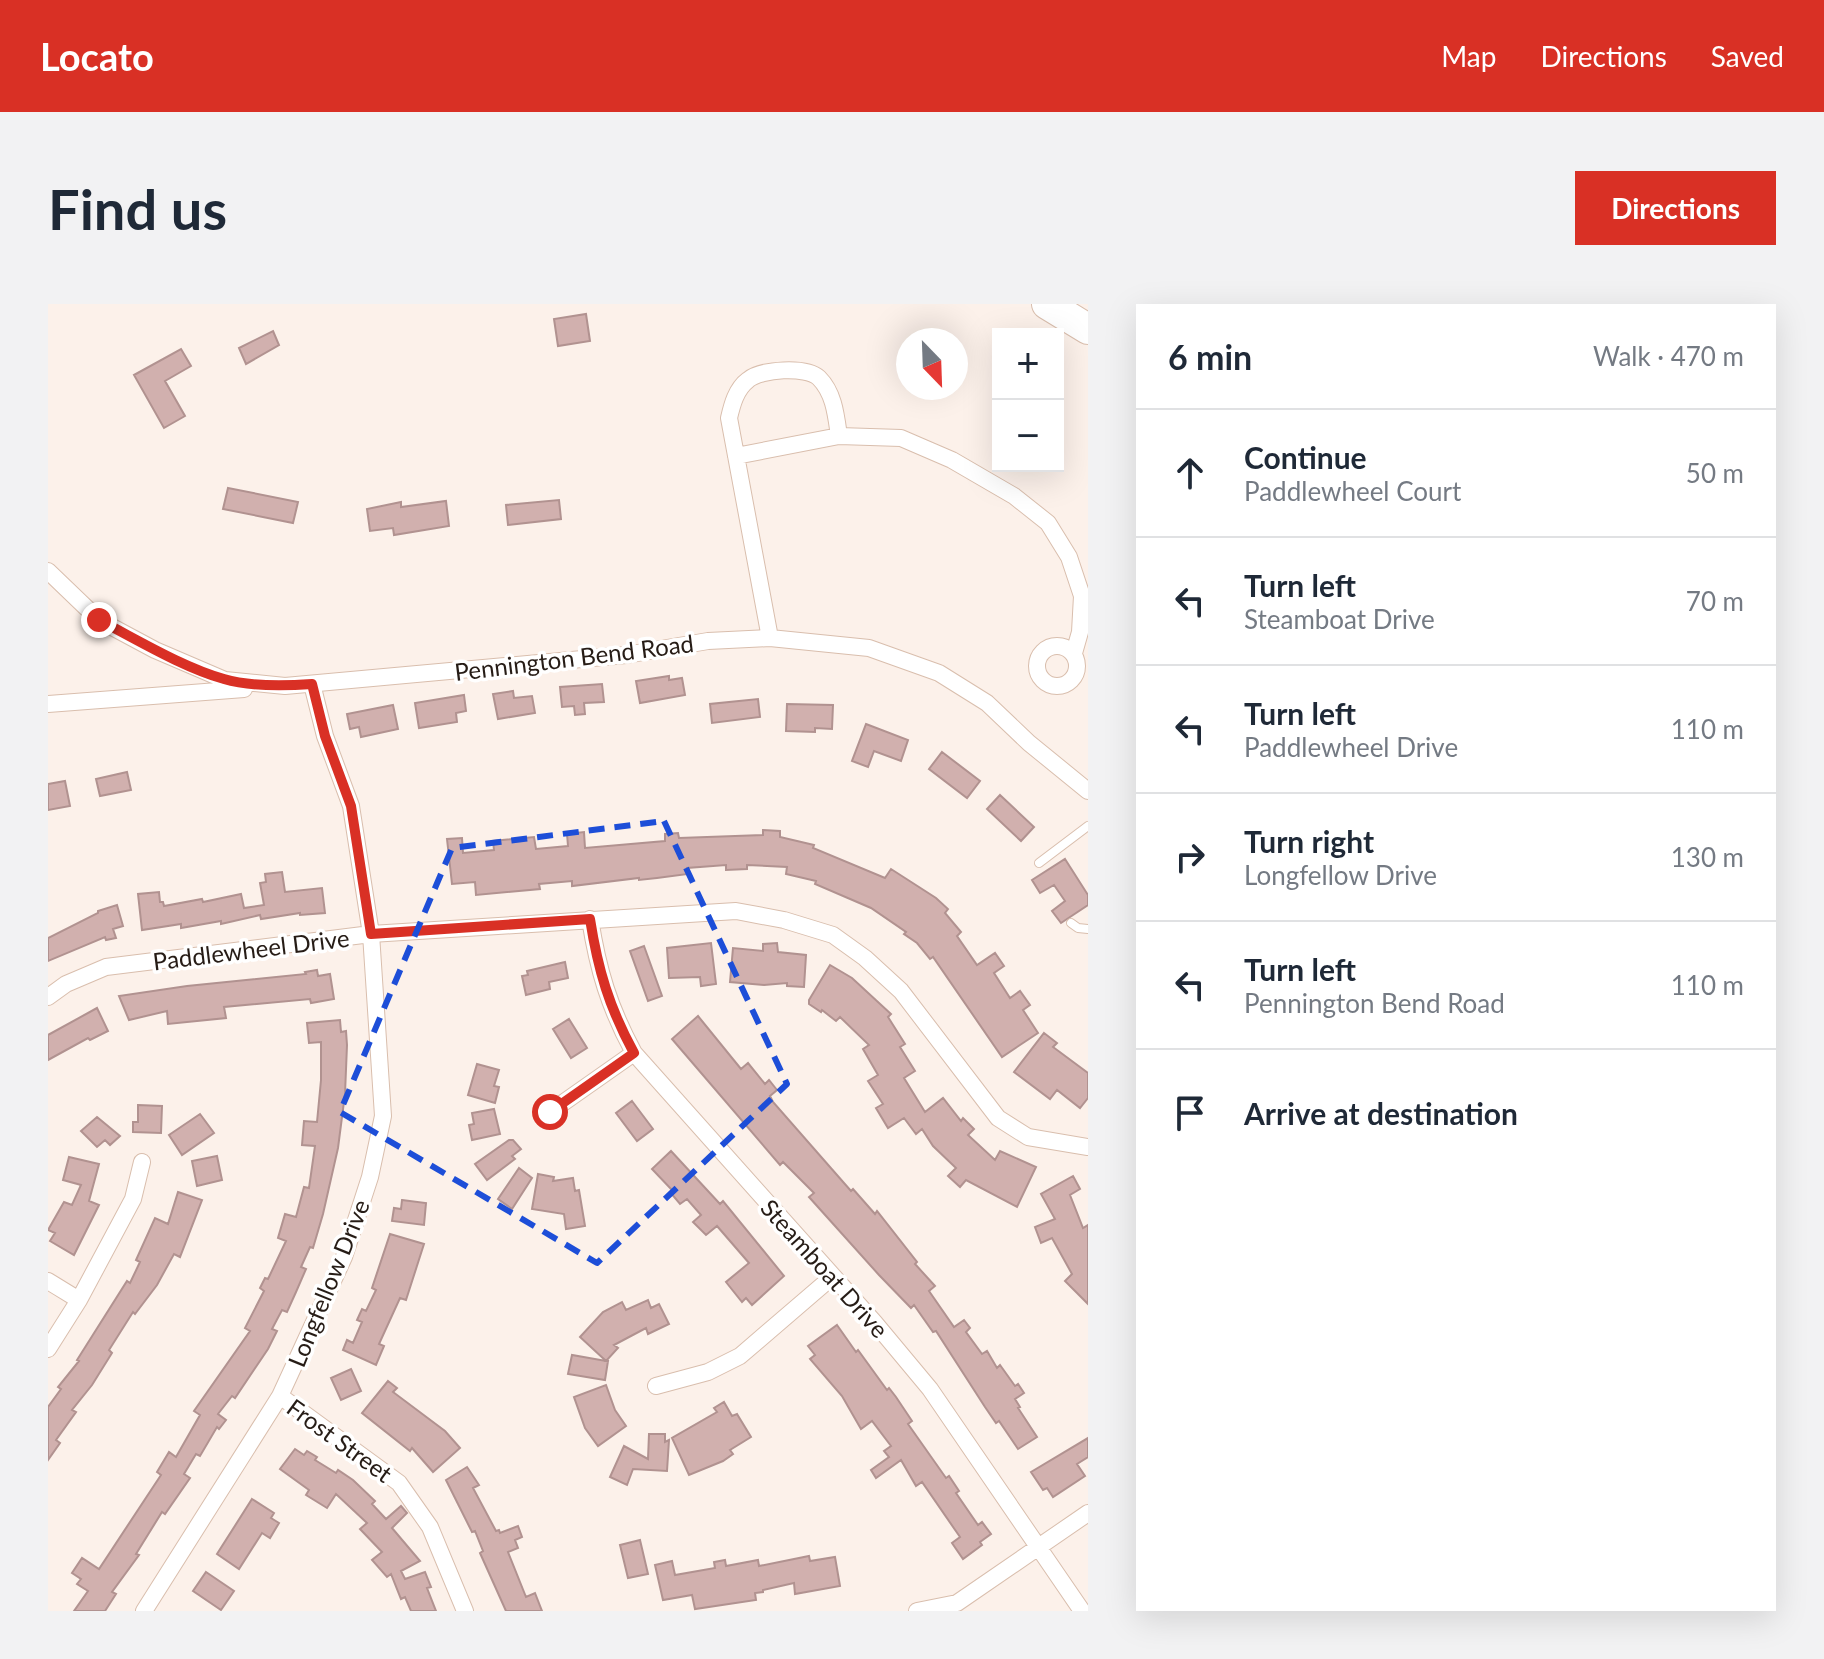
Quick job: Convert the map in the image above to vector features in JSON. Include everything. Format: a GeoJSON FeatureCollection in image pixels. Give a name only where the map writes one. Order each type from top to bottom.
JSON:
{"type":"FeatureCollection","features":[{"type":"Feature","properties":{"kind":"highway"},"geometry":{"type":"LineString","coordinates":[[1047,304],[1088,329]]}},
{"type":"Feature","properties":{"kind":"street"},"geometry":{"type":"LineString","coordinates":[[770,638],[729,418],[734,399],[749,379],[791,368],[816,375],[829,390],[839,436]]}},
{"type":"Feature","properties":{"kind":"street"},"geometry":{"type":"LineString","coordinates":[[736,456],[839,436],[901,438],[952,460],[1014,496],[1048,523],[1069,557],[1082,596],[1080,632],[1074,653]]}},
{"type":"Feature","properties":{"kind":"street","name":"Pennington Bend Road"},"geometry":{"type":"LineString","coordinates":[[48,571],[99,620],[155,650],[225,680],[285,686],[626,655],[708,641],[770,638],[869,648],[939,673],[987,703],[1086,792]]}},
{"type":"Feature","properties":{"kind":"street","name":"Longfellow Drive"},"geometry":{"type":"LineString","coordinates":[[144,1611],[280,1396],[344,1257],[370,1177],[383,1116],[371,934],[351,806],[325,736],[312,684]]}},
{"type":"Feature","properties":{"kind":"street"},"geometry":{"type":"LineString","coordinates":[[48,704],[285,686]]}},
{"type":"Feature","properties":{"kind":"street","name":"Paddlewheel Drive"},"geometry":{"type":"LineString","coordinates":[[48,997],[66,984],[106,967],[371,934],[736,911],[784,920],[833,935],[865,958],[901,991],[998,1118],[1028,1137],[1088,1147]]}},
{"type":"Feature","properties":{"kind":"street","name":"Steamboat Drive"},"geometry":{"type":"LineString","coordinates":[[590,919],[596,958],[613,1015],[634,1053],[930,1389],[1082,1611]]}},
{"type":"Feature","properties":{"kind":"street"},"geometry":{"type":"LineString","coordinates":[[550,1112],[634,1053]]}},
{"type":"Feature","properties":{"kind":"street"},"geometry":{"type":"LineString","coordinates":[[48,1349],[79,1300],[133,1199],[142,1162]]}},
{"type":"Feature","properties":{"kind":"street"},"geometry":{"type":"LineString","coordinates":[[656,1386],[708,1372],[740,1356],[832,1277]]}},
{"type":"Feature","properties":{"kind":"street"},"geometry":{"type":"LineString","coordinates":[[48,1281],[79,1300]]}},
{"type":"Feature","properties":{"kind":"street","name":"Frost Street"},"geometry":{"type":"LineString","coordinates":[[280,1396],[399,1483],[430,1527],[465,1611]]}},
{"type":"Feature","properties":{"kind":"street"},"geometry":{"type":"LineString","coordinates":[[917,1611],[957,1603],[1088,1513]]}},
{"type":"Feature","properties":{"kind":"lane"},"geometry":{"type":"LineString","coordinates":[[1039,863],[1088,826]]}},
{"type":"Feature","properties":{"kind":"lane"},"geometry":{"type":"LineString","coordinates":[[1071,923],[1088,929]]}},
{"type":"Feature","properties":{"kind":"highlighted area"},"geometry":{"type":"Polygon","coordinates":[[[664,821],[787,1084],[597,1263],[340,1112],[452,848],[664,821]]]}},
{"type":"Feature","properties":{"kind":"building"},"geometry":{"type":"Polygon","coordinates":[[[586,314],[590,341],[558,346],[554,319],[586,314]]]}},
{"type":"Feature","properties":{"kind":"building"},"geometry":{"type":"Polygon","coordinates":[[[273,331],[279,345],[246,364],[239,348],[273,331]]]}},
{"type":"Feature","properties":{"kind":"building"},"geometry":{"type":"Polygon","coordinates":[[[181,349],[191,366],[165,381],[185,416],[164,428],[134,375],[181,349]]]}},
{"type":"Feature","properties":{"kind":"building"},"geometry":{"type":"Polygon","coordinates":[[[228,488],[298,502],[293,523],[223,509],[228,488]]]}},
{"type":"Feature","properties":{"kind":"building"},"geometry":{"type":"Polygon","coordinates":[[[559,500],[561,519],[508,525],[506,505],[559,500]]]}},
{"type":"Feature","properties":{"kind":"building"},"geometry":{"type":"Polygon","coordinates":[[[446,501],[449,526],[394,535],[393,528],[370,531],[367,509],[401,502],[401,507],[446,501]]]}},
{"type":"Feature","properties":{"kind":"building"},"geometry":{"type":"Polygon","coordinates":[[[669,676],[669,680],[682,678],[685,695],[640,703],[636,681],[669,676]]]}},
{"type":"Feature","properties":{"kind":"building"},"geometry":{"type":"Polygon","coordinates":[[[602,684],[604,702],[584,703],[585,714],[575,715],[574,706],[562,707],[560,687],[602,684]]]}},
{"type":"Feature","properties":{"kind":"building"},"geometry":{"type":"Polygon","coordinates":[[[513,691],[514,698],[532,696],[535,713],[498,719],[493,694],[513,691]]]}},
{"type":"Feature","properties":{"kind":"building"},"geometry":{"type":"Polygon","coordinates":[[[464,695],[466,711],[456,713],[457,722],[419,728],[415,703],[464,695]]]}},
{"type":"Feature","properties":{"kind":"building"},"geometry":{"type":"Polygon","coordinates":[[[758,699],[760,717],[712,723],[710,704],[758,699]]]}},
{"type":"Feature","properties":{"kind":"building"},"geometry":{"type":"Polygon","coordinates":[[[787,704],[833,705],[832,729],[786,731],[787,704]]]}},
{"type":"Feature","properties":{"kind":"building"},"geometry":{"type":"Polygon","coordinates":[[[393,705],[398,729],[361,737],[359,727],[350,729],[347,714],[393,705]]]}},
{"type":"Feature","properties":{"kind":"building"},"geometry":{"type":"Polygon","coordinates":[[[866,724],[908,740],[901,761],[874,751],[868,767],[852,761],[866,724]]]}},
{"type":"Feature","properties":{"kind":"building"},"geometry":{"type":"Polygon","coordinates":[[[942,752],[980,781],[967,798],[929,769],[942,752]]]}},
{"type":"Feature","properties":{"kind":"building"},"geometry":{"type":"Polygon","coordinates":[[[127,772],[131,790],[100,796],[96,779],[127,772]]]}},
{"type":"Feature","properties":{"kind":"building"},"geometry":{"type":"Polygon","coordinates":[[[65,781],[70,806],[48,810],[48,784],[65,781]]]}},
{"type":"Feature","properties":{"kind":"building"},"geometry":{"type":"Polygon","coordinates":[[[1000,795],[1034,827],[1021,841],[987,809],[1000,795]]]}},
{"type":"Feature","properties":{"kind":"building"},"geometry":{"type":"Polygon","coordinates":[[[763,830],[780,831],[780,837],[814,845],[813,848],[885,878],[891,869],[936,898],[948,909],[945,913],[961,932],[957,936],[977,965],[995,953],[1004,966],[994,973],[1010,998],[1020,991],[1030,1005],[1023,1010],[1038,1033],[1002,1057],[933,957],[930,959],[917,943],[904,934],[906,932],[871,908],[815,884],[816,881],[786,874],[787,867],[747,865],[747,869],[726,870],[726,865],[687,868],[688,874],[657,878],[572,886],[572,881],[539,884],[540,889],[476,895],[475,882],[452,884],[447,839],[462,838],[463,853],[494,850],[493,841],[534,837],[536,849],[568,846],[567,834],[584,832],[585,848],[665,841],[665,834],[678,833],[679,838],[763,835],[763,830]]]}},
{"type":"Feature","properties":{"kind":"building"},"geometry":{"type":"Polygon","coordinates":[[[1065,859],[1088,895],[1088,905],[1061,923],[1052,911],[1065,901],[1054,885],[1040,893],[1032,880],[1065,859]]]}},
{"type":"Feature","properties":{"kind":"building"},"geometry":{"type":"Polygon","coordinates":[[[282,872],[285,892],[322,888],[325,913],[261,919],[260,915],[221,924],[221,921],[181,928],[181,924],[142,930],[138,894],[159,892],[160,902],[164,906],[241,894],[244,908],[264,905],[260,883],[266,882],[265,874],[282,872]]]}},
{"type":"Feature","properties":{"kind":"building"},"geometry":{"type":"Polygon","coordinates":[[[117,905],[123,926],[113,929],[116,938],[106,940],[105,937],[48,961],[48,938],[98,911],[117,905]]]}},
{"type":"Feature","properties":{"kind":"building"},"geometry":{"type":"Polygon","coordinates":[[[711,943],[716,984],[701,986],[700,977],[669,978],[667,948],[711,943]]]}},
{"type":"Feature","properties":{"kind":"building"},"geometry":{"type":"Polygon","coordinates":[[[777,943],[778,952],[806,955],[804,987],[787,986],[787,983],[764,985],[730,982],[733,948],[763,951],[763,944],[777,943]]]}},
{"type":"Feature","properties":{"kind":"building"},"geometry":{"type":"Polygon","coordinates":[[[644,946],[662,996],[648,1001],[630,951],[644,946]]]}},
{"type":"Feature","properties":{"kind":"building"},"geometry":{"type":"Polygon","coordinates":[[[565,962],[568,978],[549,982],[550,989],[526,995],[522,976],[528,975],[527,971],[565,962]]]}},
{"type":"Feature","properties":{"kind":"building"},"geometry":{"type":"Polygon","coordinates":[[[830,965],[852,978],[891,1014],[888,1017],[905,1044],[900,1047],[915,1071],[904,1078],[925,1112],[943,1098],[961,1121],[963,1118],[974,1129],[968,1135],[995,1160],[1000,1151],[1036,1167],[1017,1207],[966,1180],[960,1187],[948,1176],[956,1168],[933,1146],[922,1129],[916,1134],[904,1118],[888,1128],[876,1108],[883,1104],[868,1081],[878,1075],[863,1049],[869,1045],[840,1017],[836,1021],[809,1004],[830,965]]]}},
{"type":"Feature","properties":{"kind":"building"},"geometry":{"type":"Polygon","coordinates":[[[317,970],[318,976],[330,974],[334,999],[224,1007],[226,1018],[168,1024],[167,1011],[129,1020],[119,996],[306,974],[317,970]]]}},
{"type":"Feature","properties":{"kind":"building"},"geometry":{"type":"Polygon","coordinates":[[[97,1008],[108,1031],[90,1040],[88,1038],[48,1060],[48,1035],[97,1008]]]}},
{"type":"Feature","properties":{"kind":"building"},"geometry":{"type":"Polygon","coordinates":[[[698,1016],[741,1069],[748,1063],[765,1084],[769,1080],[777,1090],[770,1096],[773,1102],[851,1191],[853,1189],[875,1214],[877,1211],[935,1286],[929,1291],[954,1327],[964,1320],[970,1328],[966,1332],[982,1354],[987,1351],[997,1368],[1000,1365],[1015,1386],[1018,1384],[1024,1393],[1015,1399],[1018,1408],[1037,1437],[1018,1449],[999,1421],[996,1423],[936,1331],[933,1332],[914,1305],[911,1308],[879,1275],[809,1197],[814,1193],[783,1162],[780,1165],[672,1039],[698,1016]]]}},
{"type":"Feature","properties":{"kind":"building"},"geometry":{"type":"Polygon","coordinates":[[[569,1019],[587,1048],[571,1058],[553,1029],[569,1019]]]}},
{"type":"Feature","properties":{"kind":"building"},"geometry":{"type":"Polygon","coordinates":[[[340,1020],[341,1032],[346,1031],[347,1045],[338,1148],[313,1248],[310,1247],[301,1267],[306,1269],[287,1312],[282,1310],[272,1329],[277,1331],[268,1349],[235,1398],[232,1396],[218,1414],[226,1420],[219,1429],[217,1427],[200,1456],[196,1454],[184,1474],[190,1478],[165,1514],[162,1512],[136,1554],[139,1555],[112,1592],[116,1594],[105,1611],[74,1611],[88,1591],[77,1584],[81,1579],[72,1573],[82,1558],[99,1569],[161,1475],[157,1472],[169,1452],[176,1457],[200,1415],[194,1411],[250,1331],[245,1328],[264,1291],[260,1288],[265,1278],[268,1279],[286,1241],[278,1238],[285,1214],[296,1217],[304,1187],[309,1188],[315,1146],[302,1145],[304,1121],[317,1122],[321,1042],[309,1043],[307,1023],[340,1020]]]}},
{"type":"Feature","properties":{"kind":"building"},"geometry":{"type":"Polygon","coordinates":[[[1044,1033],[1057,1043],[1053,1047],[1088,1073],[1088,1098],[1080,1108],[1057,1090],[1050,1099],[1014,1072],[1044,1033]]]}},
{"type":"Feature","properties":{"kind":"building"},"geometry":{"type":"Polygon","coordinates":[[[477,1064],[499,1070],[494,1086],[499,1087],[495,1103],[468,1095],[477,1064]]]}},
{"type":"Feature","properties":{"kind":"building"},"geometry":{"type":"Polygon","coordinates":[[[632,1101],[653,1129],[637,1141],[616,1113],[632,1101]]]}},
{"type":"Feature","properties":{"kind":"building"},"geometry":{"type":"Polygon","coordinates":[[[138,1105],[162,1106],[161,1133],[133,1132],[133,1122],[138,1122],[138,1105]]]}},
{"type":"Feature","properties":{"kind":"building"},"geometry":{"type":"Polygon","coordinates":[[[494,1109],[500,1134],[472,1140],[469,1125],[474,1124],[472,1113],[494,1109]]]}},
{"type":"Feature","properties":{"kind":"building"},"geometry":{"type":"Polygon","coordinates":[[[200,1114],[214,1133],[182,1155],[169,1135],[200,1114]]]}},
{"type":"Feature","properties":{"kind":"building"},"geometry":{"type":"Polygon","coordinates":[[[97,1117],[120,1136],[110,1145],[105,1140],[97,1147],[81,1131],[97,1117]]]}},
{"type":"Feature","properties":{"kind":"building"},"geometry":{"type":"Polygon","coordinates":[[[509,1140],[521,1149],[512,1156],[515,1159],[487,1180],[475,1164],[509,1140]]]}},
{"type":"Feature","properties":{"kind":"building"},"geometry":{"type":"Polygon","coordinates":[[[671,1151],[720,1204],[723,1201],[784,1276],[752,1305],[746,1298],[742,1302],[726,1282],[749,1263],[717,1226],[706,1235],[693,1222],[701,1215],[687,1199],[680,1204],[670,1192],[672,1190],[652,1169],[671,1151]]]}},
{"type":"Feature","properties":{"kind":"building"},"geometry":{"type":"Polygon","coordinates":[[[217,1156],[222,1180],[197,1186],[192,1161],[217,1156]]]}},
{"type":"Feature","properties":{"kind":"building"},"geometry":{"type":"Polygon","coordinates":[[[69,1157],[99,1164],[89,1201],[99,1205],[74,1255],[50,1241],[55,1233],[48,1230],[64,1202],[72,1205],[81,1185],[63,1180],[69,1157]]]}},
{"type":"Feature","properties":{"kind":"building"},"geometry":{"type":"Polygon","coordinates":[[[519,1168],[532,1178],[512,1209],[498,1199],[519,1168]]]}},
{"type":"Feature","properties":{"kind":"building"},"geometry":{"type":"Polygon","coordinates":[[[538,1174],[554,1177],[553,1181],[573,1178],[575,1191],[579,1190],[585,1226],[566,1229],[564,1214],[532,1209],[538,1174]]]}},
{"type":"Feature","properties":{"kind":"building"},"geometry":{"type":"Polygon","coordinates":[[[1073,1176],[1080,1189],[1070,1195],[1083,1228],[1088,1225],[1088,1304],[1065,1281],[1072,1274],[1052,1238],[1041,1243],[1035,1227],[1055,1219],[1041,1194],[1073,1176]]]}},
{"type":"Feature","properties":{"kind":"building"},"geometry":{"type":"Polygon","coordinates":[[[178,1192],[202,1200],[180,1257],[174,1254],[157,1285],[135,1314],[133,1312],[109,1350],[112,1353],[72,1410],[76,1412],[56,1440],[60,1443],[48,1460],[48,1407],[127,1281],[130,1283],[140,1262],[136,1260],[155,1218],[168,1224],[178,1192]]]}},
{"type":"Feature","properties":{"kind":"building"},"geometry":{"type":"Polygon","coordinates":[[[402,1200],[426,1203],[424,1225],[392,1221],[394,1208],[401,1209],[402,1200]]]}},
{"type":"Feature","properties":{"kind":"building"},"geometry":{"type":"Polygon","coordinates":[[[390,1234],[424,1244],[406,1300],[400,1298],[379,1344],[384,1346],[376,1365],[343,1350],[347,1340],[353,1343],[362,1322],[357,1320],[362,1309],[366,1311],[376,1290],[372,1288],[390,1234]]]}},
{"type":"Feature","properties":{"kind":"building"},"geometry":{"type":"Polygon","coordinates":[[[648,1300],[651,1308],[659,1304],[669,1324],[648,1334],[646,1328],[614,1345],[618,1348],[606,1361],[580,1337],[603,1312],[622,1302],[626,1310],[648,1300]]]}},
{"type":"Feature","properties":{"kind":"building"},"geometry":{"type":"Polygon","coordinates":[[[837,1325],[887,1390],[889,1388],[896,1397],[912,1421],[908,1424],[946,1478],[949,1476],[959,1491],[956,1493],[978,1525],[982,1522],[991,1534],[963,1559],[952,1543],[960,1537],[922,1482],[916,1486],[901,1460],[876,1478],[871,1470],[889,1457],[884,1451],[891,1446],[872,1421],[861,1429],[842,1396],[810,1359],[815,1355],[808,1346],[837,1325]]]}},
{"type":"Feature","properties":{"kind":"building"},"geometry":{"type":"Polygon","coordinates":[[[572,1355],[608,1361],[605,1380],[568,1374],[572,1355]]]}},
{"type":"Feature","properties":{"kind":"building"},"geometry":{"type":"Polygon","coordinates":[[[351,1369],[361,1391],[341,1400],[331,1378],[351,1369]]]}},
{"type":"Feature","properties":{"kind":"building"},"geometry":{"type":"Polygon","coordinates":[[[388,1381],[397,1388],[393,1392],[445,1431],[460,1448],[433,1472],[412,1448],[410,1451],[362,1413],[388,1381]]]}},
{"type":"Feature","properties":{"kind":"building"},"geometry":{"type":"Polygon","coordinates":[[[606,1385],[615,1410],[626,1426],[598,1446],[585,1428],[574,1397],[606,1385]]]}},
{"type":"Feature","properties":{"kind":"building"},"geometry":{"type":"Polygon","coordinates":[[[724,1402],[732,1416],[737,1414],[751,1437],[730,1450],[733,1454],[723,1461],[689,1475],[672,1438],[717,1412],[714,1408],[724,1402]]]}},
{"type":"Feature","properties":{"kind":"building"},"geometry":{"type":"Polygon","coordinates":[[[649,1434],[665,1434],[665,1442],[669,1440],[667,1471],[633,1469],[627,1485],[610,1477],[624,1446],[648,1459],[649,1434]]]}},
{"type":"Feature","properties":{"kind":"building"},"geometry":{"type":"Polygon","coordinates":[[[1088,1438],[1088,1457],[1077,1464],[1085,1476],[1053,1497],[1047,1488],[1043,1490],[1031,1472],[1088,1438]]]}},
{"type":"Feature","properties":{"kind":"building"},"geometry":{"type":"Polygon","coordinates":[[[295,1449],[304,1455],[307,1451],[317,1457],[315,1460],[353,1480],[375,1501],[372,1504],[386,1519],[401,1506],[407,1513],[392,1528],[420,1561],[401,1571],[405,1579],[425,1572],[431,1587],[427,1588],[436,1611],[411,1611],[405,1597],[401,1599],[391,1574],[387,1577],[372,1560],[382,1552],[360,1529],[367,1523],[336,1494],[327,1508],[306,1495],[309,1490],[280,1469],[295,1449]]]}},
{"type":"Feature","properties":{"kind":"building"},"geometry":{"type":"Polygon","coordinates":[[[467,1467],[479,1485],[473,1488],[496,1531],[500,1533],[518,1526],[522,1537],[515,1540],[518,1548],[508,1552],[526,1597],[535,1593],[542,1611],[506,1611],[480,1553],[483,1551],[475,1531],[472,1532],[446,1480],[467,1467]]]}},
{"type":"Feature","properties":{"kind":"building"},"geometry":{"type":"Polygon","coordinates":[[[252,1499],[274,1513],[271,1518],[279,1523],[270,1538],[262,1533],[239,1569],[217,1554],[252,1499]]]}},
{"type":"Feature","properties":{"kind":"building"},"geometry":{"type":"Polygon","coordinates":[[[640,1540],[648,1574],[628,1578],[620,1545],[640,1540]]]}},
{"type":"Feature","properties":{"kind":"building"},"geometry":{"type":"Polygon","coordinates":[[[809,1556],[810,1561],[835,1557],[840,1586],[795,1594],[794,1583],[755,1593],[756,1600],[695,1609],[692,1595],[663,1600],[655,1565],[672,1561],[675,1575],[715,1568],[714,1562],[725,1560],[726,1566],[758,1560],[759,1566],[809,1556]]]}},
{"type":"Feature","properties":{"kind":"building"},"geometry":{"type":"Polygon","coordinates":[[[206,1572],[234,1591],[221,1610],[193,1591],[206,1572]]]}},
{"type":"Feature","properties":{"kind":"route"},"geometry":{"type":"LineString","coordinates":[[99,620],[155,650],[225,680],[285,686],[312,684],[325,736],[351,806],[371,934],[590,919],[596,958],[613,1015],[634,1053],[550,1112]]}}]}
